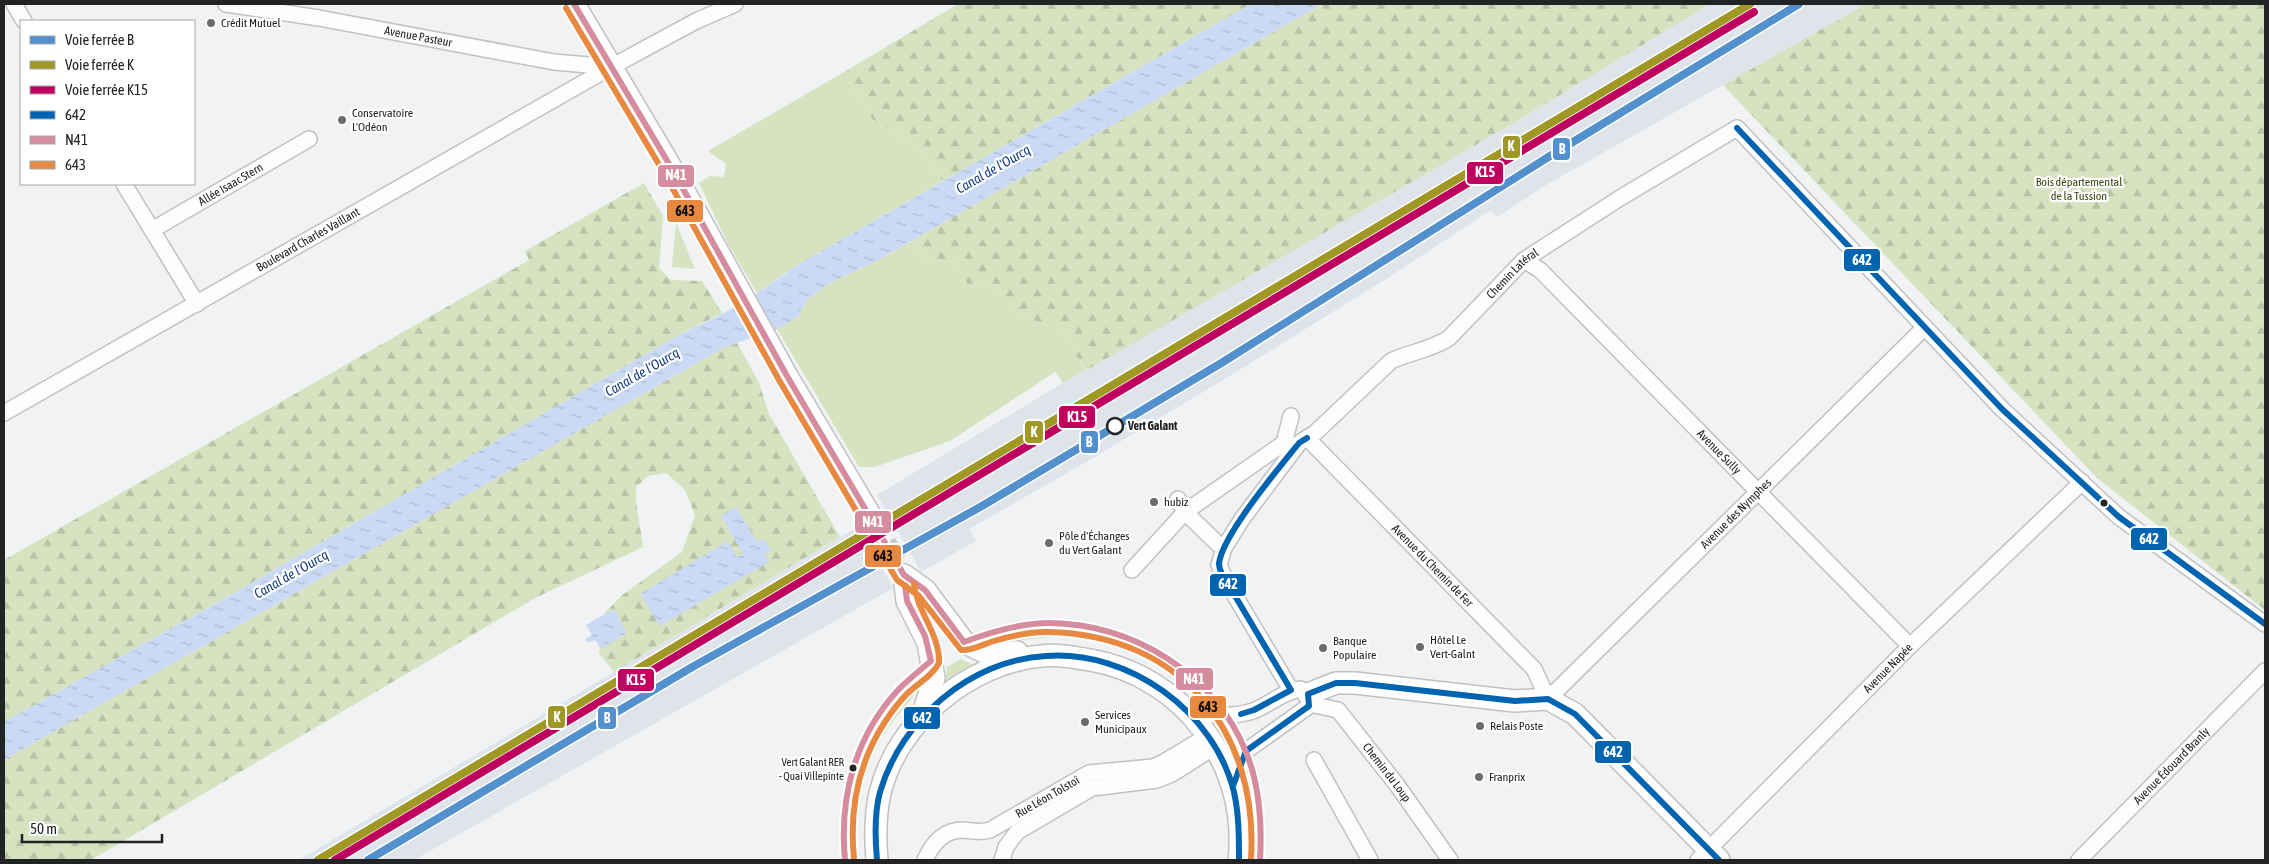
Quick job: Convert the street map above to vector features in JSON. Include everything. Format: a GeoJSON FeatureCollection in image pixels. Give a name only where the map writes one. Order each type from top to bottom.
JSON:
{"type":"FeatureCollection","features":[{"type":"Feature","properties":{"kind":"main road"},"geometry":{"type":"LineString","coordinates":[[574,4],[672,169],[787,376],[870,515]]}},
{"type":"Feature","properties":{"kind":"main road"},"geometry":{"type":"LineString","coordinates":[[922,717],[934,678],[928,643],[907,601],[904,576],[925,590],[964,642],[973,649],[986,653],[1014,652],[1106,662],[1137,674],[1165,691],[1190,712],[1212,740],[1233,786],[1240,815],[1241,845],[1239,860]]}},
{"type":"Feature","properties":{"kind":"main road"},"geometry":{"type":"LineString","coordinates":[[877,860],[874,834],[881,792],[897,752],[922,717],[956,687],[996,667],[1041,656]]}},
{"type":"Feature","properties":{"kind":"main road"},"geometry":{"type":"LineString","coordinates":[[1303,696],[1336,683],[1355,683],[1515,701],[1548,699],[1575,714],[1708,857]]}},
{"type":"Feature","properties":{"kind":"street"},"geometry":{"type":"LineString","coordinates":[[14,4],[23,20]]}},
{"type":"Feature","properties":{"kind":"street","name":"Avenue Pasteur"},"geometry":{"type":"LineString","coordinates":[[226,4],[319,18],[554,62],[611,67]]}},
{"type":"Feature","properties":{"kind":"street"},"geometry":{"type":"LineString","coordinates":[[310,4],[319,18]]}},
{"type":"Feature","properties":{"kind":"street","name":"Boulevard Charles Vaillant"},"geometry":{"type":"LineString","coordinates":[[4,413],[611,67],[696,21],[736,4]]}},
{"type":"Feature","properties":{"kind":"street","name":"Chemin Latéral"},"geometry":{"type":"LineString","coordinates":[[1303,696],[1225,579],[1219,564],[1224,548],[1242,519],[1299,443],[1325,423],[1369,379],[1391,361],[1402,355],[1438,345],[1449,338],[1524,260],[1627,194],[1737,128],[1924,328]]}},
{"type":"Feature","properties":{"kind":"street","name":"Allée Isaac Stern"},"geometry":{"type":"LineString","coordinates":[[152,230],[309,139]]}},
{"type":"Feature","properties":{"kind":"street"},"geometry":{"type":"LineString","coordinates":[[125,185],[197,304]]}},
{"type":"Feature","properties":{"kind":"street","name":"Avenue Sully"},"geometry":{"type":"LineString","coordinates":[[1524,260],[1540,270],[1910,646]]}},
{"type":"Feature","properties":{"kind":"street"},"geometry":{"type":"LineString","coordinates":[[1924,328],[2002,409],[2119,517],[2265,624]]}},
{"type":"Feature","properties":{"kind":"street","name":"Avenue des Nymphes"},"geometry":{"type":"LineString","coordinates":[[1548,699],[1924,328]]}},
{"type":"Feature","properties":{"kind":"street"},"geometry":{"type":"LineString","coordinates":[[1132,570],[1181,505],[1287,445],[1290,416]]}},
{"type":"Feature","properties":{"kind":"street","name":"Avenue du Chemin de Fer"},"geometry":{"type":"LineString","coordinates":[[1307,438],[1534,669],[1548,699]]}},
{"type":"Feature","properties":{"kind":"street","name":"Avenue Napée"},"geometry":{"type":"LineString","coordinates":[[1708,857],[1910,646],[2082,482]]}},
{"type":"Feature","properties":{"kind":"street"},"geometry":{"type":"LineString","coordinates":[[1181,505],[1218,544]]}},
{"type":"Feature","properties":{"kind":"street","name":"Avenue Édouard Branly"},"geometry":{"type":"LineString","coordinates":[[2079,860],[2265,671]]}},
{"type":"Feature","properties":{"kind":"street"},"geometry":{"type":"LineString","coordinates":[[1190,712],[1228,717],[1303,696],[1309,706],[1246,751],[1233,786]]}},
{"type":"Feature","properties":{"kind":"street","name":"Chemin du Loup"},"geometry":{"type":"LineString","coordinates":[[1303,696],[1338,710],[1397,785],[1450,860]]}},
{"type":"Feature","properties":{"kind":"street","name":"Rue Léon Tolstoï"},"geometry":{"type":"LineString","coordinates":[[925,860],[930,848],[938,839],[949,833],[962,830],[981,833],[990,830],[1089,773],[1153,767],[1212,740]]}},
{"type":"Feature","properties":{"kind":"street","name":"Rue Léon Tolstoï"},"geometry":{"type":"LineString","coordinates":[[1002,860],[1006,847],[1017,832],[1092,788],[1157,780],[1172,774],[1212,740]]}},
{"type":"Feature","properties":{"kind":"street"},"geometry":{"type":"LineString","coordinates":[[1314,760],[1370,860]]}},
{"type":"Feature","properties":{"kind":"shaded area"},"geometry":{"type":"Polygon","coordinates":[[[1710,4],[1866,4],[1546,185],[1497,217],[1491,210],[1386,279],[1241,369],[1093,458],[969,529],[976,541],[921,572],[877,495],[1063,383],[1512,124],[1710,4]]]}},
{"type":"Feature","properties":{"kind":"shaded area"},"geometry":{"type":"Polygon","coordinates":[[[859,526],[893,588],[414,860],[299,860],[859,526]]]}},
{"type":"Feature","properties":{"kind":"green space"},"geometry":{"type":"Polygon","coordinates":[[[958,4],[1251,4],[943,181],[920,150],[871,118],[844,72],[958,4]]]}},
{"type":"Feature","properties":{"kind":"green space"},"geometry":{"type":"Polygon","coordinates":[[[1322,4],[1710,4],[1512,124],[1087,370],[1075,354],[1069,334],[1020,315],[990,281],[968,285],[955,261],[926,262],[913,240],[1322,4]]]}},
{"type":"Feature","properties":{"kind":"green space","name":"Bois départemental de la Tussion"},"geometry":{"type":"Polygon","coordinates":[[[1866,4],[2265,4],[2265,610],[2097,478],[1723,85],[1866,4]]]}},
{"type":"Feature","properties":{"kind":"green space"},"geometry":{"type":"Polygon","coordinates":[[[844,72],[871,118],[920,150],[943,181],[794,267],[757,293],[728,244],[699,183],[710,176],[724,177],[726,164],[708,151],[844,72]]]}},
{"type":"Feature","properties":{"kind":"green space"},"geometry":{"type":"Polygon","coordinates":[[[644,183],[663,216],[659,268],[671,280],[702,281],[722,313],[681,334],[222,600],[4,722],[4,560],[529,260],[525,251],[644,183]]]}},
{"type":"Feature","properties":{"kind":"green space"},"geometry":{"type":"Polygon","coordinates":[[[676,223],[695,269],[672,267],[676,223]]]}},
{"type":"Feature","properties":{"kind":"green space"},"geometry":{"type":"Polygon","coordinates":[[[913,240],[926,262],[955,261],[968,285],[990,281],[1020,315],[1069,334],[1075,354],[1086,370],[1063,383],[1055,372],[950,441],[875,467],[859,467],[777,329],[798,317],[807,300],[828,284],[880,259],[913,240]]]}},
{"type":"Feature","properties":{"kind":"green space"},"geometry":{"type":"Polygon","coordinates":[[[737,343],[759,383],[769,414],[840,537],[614,672],[599,653],[603,615],[621,596],[682,552],[695,515],[685,490],[666,473],[648,476],[636,487],[636,501],[643,547],[535,598],[91,860],[4,860],[4,760],[725,347],[737,343]]]}},
{"type":"Feature","properties":{"kind":"green space"},"geometry":{"type":"Polygon","coordinates":[[[1053,632],[1099,638],[1139,651],[1175,672],[1210,703],[1210,706],[1206,706],[1173,677],[1155,665],[1136,655],[1096,641],[1052,637],[995,644],[1013,636],[1053,632]]]}},
{"type":"Feature","properties":{"kind":"green space"},"geometry":{"type":"Polygon","coordinates":[[[961,659],[971,664],[981,665],[942,688],[947,667],[961,659]]]}},
{"type":"Feature","properties":{"kind":"green space"},"geometry":{"type":"Polygon","coordinates":[[[916,690],[917,692],[893,721],[877,746],[865,777],[859,810],[858,860],[853,860],[852,841],[855,804],[864,768],[871,751],[890,718],[905,699],[916,690]]]}},
{"type":"Feature","properties":{"kind":"water","name":"Canal de l'Ourcq"},"geometry":{"type":"Polygon","coordinates":[[[1251,4],[1322,4],[880,259],[828,284],[807,300],[798,317],[777,329],[725,347],[4,760],[4,722],[222,600],[681,334],[739,304],[794,267],[1251,4]]]}},
{"type":"Feature","properties":{"kind":"water"},"geometry":{"type":"Polygon","coordinates":[[[736,507],[757,542],[764,539],[771,550],[765,554],[769,562],[660,626],[640,594],[728,541],[737,557],[743,554],[721,516],[736,507]]]}},
{"type":"Feature","properties":{"kind":"water"},"geometry":{"type":"Polygon","coordinates":[[[614,609],[627,633],[601,649],[595,640],[588,643],[585,639],[592,635],[586,625],[614,609]]]}},
{"type":"Feature","properties":{"kind":"tunnel"},"geometry":{"type":"LineString","coordinates":[[870,515],[904,575]]}},
{"type":"Feature","properties":{"kind":"rail line","name":"K"},"geometry":{"type":"LineString","coordinates":[[318,860],[1750,4]]}},
{"type":"Feature","properties":{"kind":"rail line","name":"B"},"geometry":{"type":"LineString","coordinates":[[368,860],[694,666],[982,506],[1223,362],[1550,156],[1799,4]]}},
{"type":"Feature","properties":{"kind":"rail line","name":"K15"},"geometry":{"type":"LineString","coordinates":[[335,860],[1754,12]]}},
{"type":"Feature","properties":{"kind":"transit line","name":"N41"},"geometry":{"type":"LineString","coordinates":[[574,4],[672,169],[787,376],[904,575],[925,590],[964,642],[1016,626],[1049,623],[1080,626],[1111,632],[1140,643],[1167,658],[1192,677],[1214,699],[1232,724],[1251,765],[1259,805],[1260,860]]}},
{"type":"Feature","properties":{"kind":"transit line","name":"643"},"geometry":{"type":"LineString","coordinates":[[566,8],[664,173],[779,380],[897,580],[919,596],[961,650],[1021,634],[1049,632],[1096,637],[1137,651],[1173,672],[1202,699],[1225,732],[1241,770],[1250,813],[1251,859]]}},
{"type":"Feature","properties":{"kind":"transit line","name":"642"},"geometry":{"type":"LineString","coordinates":[[1737,128],[2002,409],[2119,517],[2265,624]]}},
{"type":"Feature","properties":{"kind":"transit line","name":"642"},"geometry":{"type":"LineString","coordinates":[[1241,714],[1254,710],[1291,690],[1222,574],[1219,563],[1230,536],[1241,519],[1299,443],[1307,438]]}},
{"type":"Feature","properties":{"kind":"transit line","name":"643"},"geometry":{"type":"LineString","coordinates":[[854,859],[853,837],[856,794],[868,753],[889,716],[903,698],[932,673],[939,663],[936,642],[919,604],[914,584]]}},
{"type":"Feature","properties":{"kind":"transit line","name":"N41"},"geometry":{"type":"LineString","coordinates":[[845,860],[844,836],[848,791],[853,768],[861,747],[884,707],[899,689],[931,661],[925,636],[907,601],[905,585]]}},
{"type":"Feature","properties":{"kind":"transit line","name":"642"},"geometry":{"type":"LineString","coordinates":[[877,860],[876,826],[880,792],[890,766],[904,741],[922,718],[942,698],[966,682],[991,669],[1018,660],[1046,656],[1077,657],[1108,663],[1137,675],[1164,691],[1188,712],[1208,736],[1224,763],[1234,792],[1238,818],[1239,860]]}},
{"type":"Feature","properties":{"kind":"transit line","name":"642"},"geometry":{"type":"LineString","coordinates":[[1233,786],[1246,751],[1309,706],[1308,694],[1336,683],[1355,683],[1515,701],[1548,699],[1575,714],[1719,860]]}},
{"type":"Feature","properties":{"kind":"place","name":"Crédit Mutuel"},"geometry":{"type":"Point","coordinates":[211,23]}},
{"type":"Feature","properties":{"kind":"place","name":"Conservatoire L'Odéon"},"geometry":{"type":"Point","coordinates":[342,120]}},
{"type":"Feature","properties":{"kind":"place","name":"Vert Galant"},"geometry":{"type":"Point","coordinates":[1115,426]}},
{"type":"Feature","properties":{"kind":"place","name":"hubiz"},"geometry":{"type":"Point","coordinates":[1154,502]}},
{"type":"Feature","properties":{"kind":"place","name":"Pôle d'Échanges du Vert Galant"},"geometry":{"type":"Point","coordinates":[1049,543]}},
{"type":"Feature","properties":{"kind":"place","name":"Hôtel Le Vert-Galnt"},"geometry":{"type":"Point","coordinates":[1420,647]}},
{"type":"Feature","properties":{"kind":"place","name":"Banque Populaire"},"geometry":{"type":"Point","coordinates":[1323,648]}},
{"type":"Feature","properties":{"kind":"place","name":"Services Municipaux"},"geometry":{"type":"Point","coordinates":[1085,722]}},
{"type":"Feature","properties":{"kind":"place","name":"Relais Poste"},"geometry":{"type":"Point","coordinates":[1480,726]}},
{"type":"Feature","properties":{"kind":"place","name":"Vert Galant RER - Quai Villepinte"},"geometry":{"type":"Point","coordinates":[853,768]}},
{"type":"Feature","properties":{"kind":"place","name":"Franprix"},"geometry":{"type":"Point","coordinates":[1479,777]}}]}
